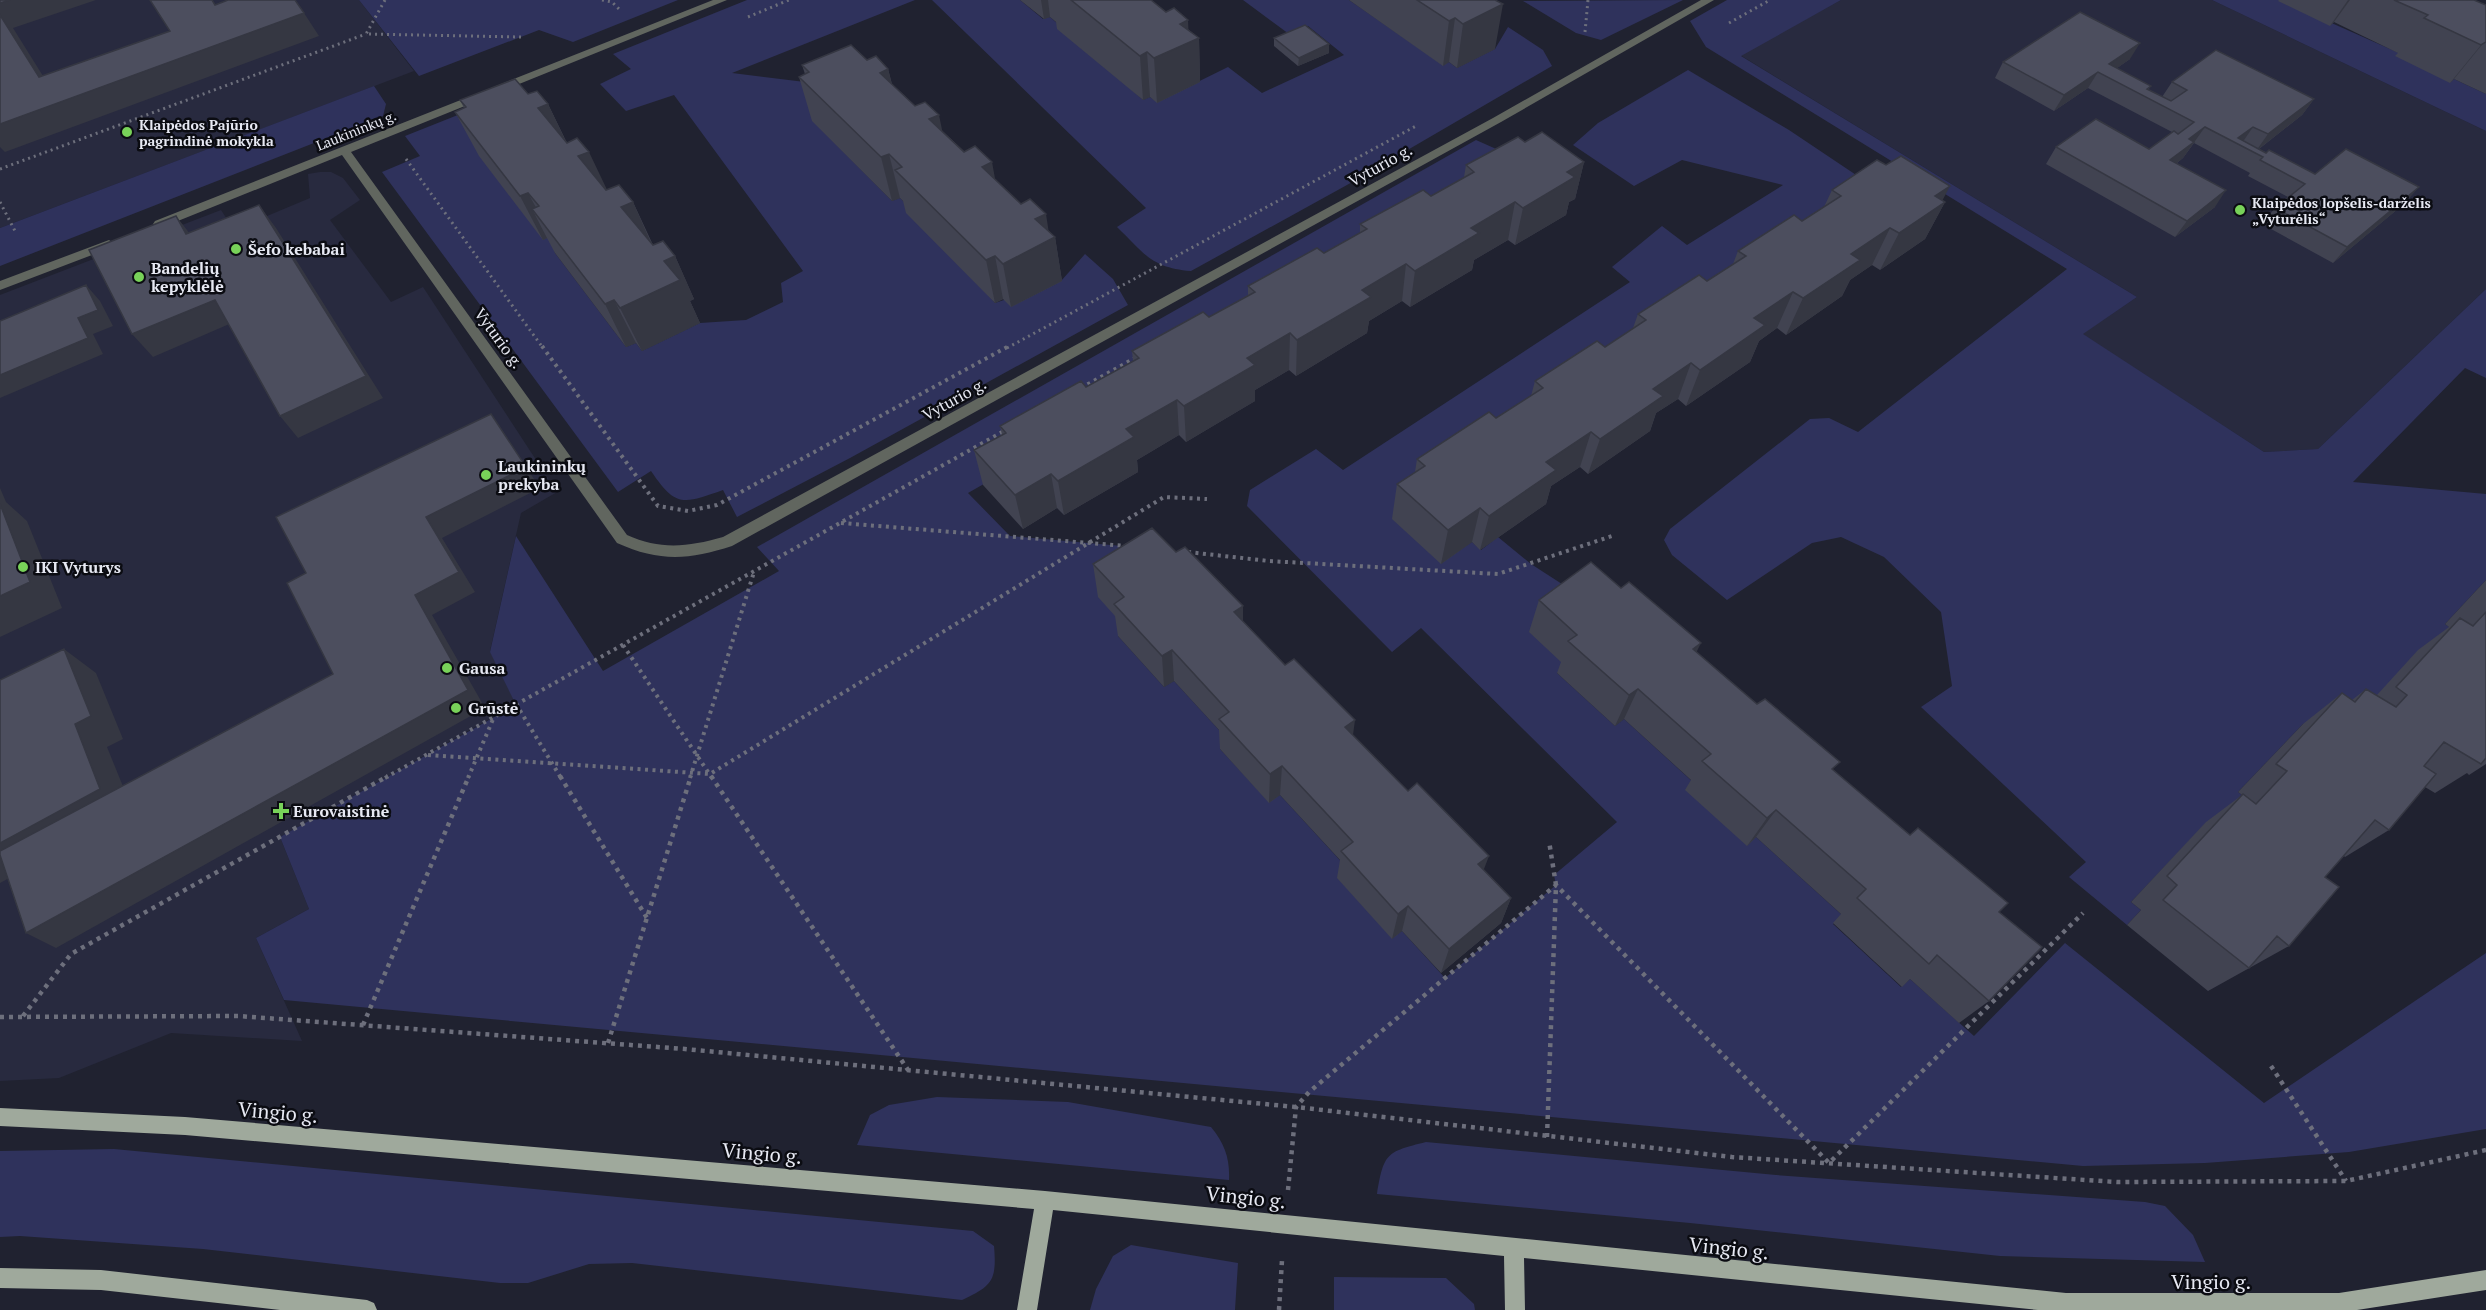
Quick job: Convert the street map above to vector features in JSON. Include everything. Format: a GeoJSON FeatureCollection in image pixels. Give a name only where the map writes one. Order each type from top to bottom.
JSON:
{"type":"FeatureCollection","features":[{"type":"Feature","properties":{"kind":"main road","name":"Vingio g."},"geometry":{"type":"LineString","coordinates":[[0,1117],[184,1126],[1045,1200],[2066,1304],[2339,1303],[2486,1280]]}},
{"type":"Feature","properties":{"kind":"main road"},"geometry":{"type":"LineString","coordinates":[[1027,1310],[1045,1200]]}},
{"type":"Feature","properties":{"kind":"main road"},"geometry":{"type":"LineString","coordinates":[[1514,1249],[1515,1310]]}},
{"type":"Feature","properties":{"kind":"main road"},"geometry":{"type":"LineString","coordinates":[[0,1278],[101,1280],[367,1310]]}},
{"type":"Feature","properties":{"kind":"street","name":"Laukininkų g."},"geometry":{"type":"LineString","coordinates":[[145,230],[722,0]]}},
{"type":"Feature","properties":{"kind":"street","name":"Vyturio g."},"geometry":{"type":"LineString","coordinates":[[345,151],[622,539],[643,550],[673,554],[727,542],[1497,120],[1709,0]]}},
{"type":"Feature","properties":{"kind":"street"},"geometry":{"type":"LineString","coordinates":[[0,286],[122,238]]}},
{"type":"Feature","properties":{"kind":"path"},"geometry":{"type":"LineString","coordinates":[[366,34],[385,0]]}},
{"type":"Feature","properties":{"kind":"path"},"geometry":{"type":"LineString","coordinates":[[602,0],[612,2]]}},
{"type":"Feature","properties":{"kind":"path"},"geometry":{"type":"LineString","coordinates":[[1585,32],[1588,0]]}},
{"type":"Feature","properties":{"kind":"path"},"geometry":{"type":"LineString","coordinates":[[1722,27],[1770,0]]}},
{"type":"Feature","properties":{"kind":"path"},"geometry":{"type":"LineString","coordinates":[[1578,37],[1595,27]]}},
{"type":"Feature","properties":{"kind":"path"},"geometry":{"type":"LineString","coordinates":[[0,169],[366,34],[521,37]]}},
{"type":"Feature","properties":{"kind":"path"},"geometry":{"type":"LineString","coordinates":[[404,156],[658,506],[674,513],[695,512],[717,505],[1418,125]]}},
{"type":"Feature","properties":{"kind":"path"},"geometry":{"type":"LineString","coordinates":[[0,202],[15,231]]}},
{"type":"Feature","properties":{"kind":"path"},"geometry":{"type":"LineString","coordinates":[[1078,390],[1140,355]]}},
{"type":"Feature","properties":{"kind":"path"},"geometry":{"type":"LineString","coordinates":[[22,1017],[71,954],[1006,430]]}},
{"type":"Feature","properties":{"kind":"path"},"geometry":{"type":"LineString","coordinates":[[428,754],[710,774],[1164,497],[1207,499]]}},
{"type":"Feature","properties":{"kind":"path"},"geometry":{"type":"LineString","coordinates":[[840,523],[1133,547]]}},
{"type":"Feature","properties":{"kind":"path"},"geometry":{"type":"LineString","coordinates":[[1178,551],[1269,561],[1498,574],[1615,536]]}},
{"type":"Feature","properties":{"kind":"path"},"geometry":{"type":"LineString","coordinates":[[608,1043],[754,571]]}},
{"type":"Feature","properties":{"kind":"path"},"geometry":{"type":"LineString","coordinates":[[623,645],[908,1071]]}},
{"type":"Feature","properties":{"kind":"path"},"geometry":{"type":"LineString","coordinates":[[516,705],[647,919]]}},
{"type":"Feature","properties":{"kind":"path"},"geometry":{"type":"LineString","coordinates":[[363,1025],[494,717]]}},
{"type":"Feature","properties":{"kind":"path"},"geometry":{"type":"LineString","coordinates":[[1547,1137],[1556,885],[1549,841]]}},
{"type":"Feature","properties":{"kind":"path"},"geometry":{"type":"LineString","coordinates":[[1296,1107],[1309,1092],[1556,885]]}},
{"type":"Feature","properties":{"kind":"path"},"geometry":{"type":"LineString","coordinates":[[1556,885],[1829,1164]]}},
{"type":"Feature","properties":{"kind":"path"},"geometry":{"type":"LineString","coordinates":[[1829,1164],[2083,913]]}},
{"type":"Feature","properties":{"kind":"path"},"geometry":{"type":"LineString","coordinates":[[0,1017],[238,1016],[608,1043],[1296,1107],[1732,1157],[2117,1182],[2346,1181],[2486,1150]]}},
{"type":"Feature","properties":{"kind":"path"},"geometry":{"type":"LineString","coordinates":[[2271,1066],[2346,1181]]}},
{"type":"Feature","properties":{"kind":"shaded area","name":"Klaipėdos Pajūrio pagrindinė mokykla"},"geometry":{"type":"Polygon","coordinates":[[[0,0],[359,0],[414,71],[0,228],[0,0]]]}},
{"type":"Feature","properties":{"kind":"shaded area"},"geometry":{"type":"Polygon","coordinates":[[[359,0],[678,0],[573,42],[539,30],[419,76],[359,0]]]}},
{"type":"Feature","properties":{"kind":"shaded area"},"geometry":{"type":"Polygon","coordinates":[[[747,0],[915,0],[732,73],[862,89],[813,121],[892,201],[900,198],[913,211],[995,303],[1061,281],[1085,254],[1113,279],[1128,305],[850,458],[737,517],[723,490],[698,498],[681,500],[667,492],[651,471],[618,492],[382,172],[420,156],[405,136],[518,91],[555,253],[626,347],[636,343],[642,351],[700,323],[746,320],[783,302],[781,283],[803,271],[674,95],[626,111],[600,84],[631,69],[613,54],[747,0]]]}},
{"type":"Feature","properties":{"kind":"shaded area"},"geometry":{"type":"Polygon","coordinates":[[[932,0],[1020,0],[1043,19],[1050,17],[1143,100],[1150,97],[1157,102],[1228,67],[1262,93],[1344,55],[1308,26],[1289,34],[1243,0],[1349,0],[1443,65],[1449,62],[1457,68],[1495,49],[1508,27],[1543,50],[1552,66],[1356,180],[1191,271],[1166,267],[1157,263],[1142,252],[1117,227],[1146,208],[932,0]]]}},
{"type":"Feature","properties":{"kind":"shaded area"},"geometry":{"type":"Polygon","coordinates":[[[1683,0],[1601,40],[1576,33],[1523,1],[1683,0]]]}},
{"type":"Feature","properties":{"kind":"shaded area"},"geometry":{"type":"Polygon","coordinates":[[[1727,0],[1841,0],[1741,56],[2137,297],[2083,334],[2264,452],[2318,449],[2486,289],[2486,378],[2465,368],[2353,482],[2486,494],[2486,580],[2445,624],[2455,631],[2356,718],[2303,724],[2238,792],[2248,800],[2206,823],[2131,902],[2141,910],[2127,925],[2069,877],[2086,862],[1921,707],[1952,686],[1941,612],[1884,557],[1841,537],[1812,543],[1727,600],[1672,555],[1664,540],[1670,529],[1810,419],[1829,418],[1858,432],[2067,269],[1706,47],[1690,21],[1727,0]]]}},
{"type":"Feature","properties":{"kind":"shaded area","name":"Klaipėdos lopšelis-darželis „Vyturėlis“"},"geometry":{"type":"Polygon","coordinates":[[[1841,0],[2212,0],[2486,131],[2486,289],[2318,449],[2264,452],[2082,334],[2137,297],[1740,55],[1841,0]]]}},
{"type":"Feature","properties":{"kind":"shaded area"},"geometry":{"type":"Polygon","coordinates":[[[2212,0],[2280,0],[2399,53],[2450,82],[2454,79],[2486,94],[2486,131],[2212,0]]]}},
{"type":"Feature","properties":{"kind":"shaded area"},"geometry":{"type":"Polygon","coordinates":[[[1688,70],[1789,130],[1883,193],[1441,563],[1472,542],[1481,550],[1498,537],[1531,564],[1579,595],[1566,666],[1557,673],[1615,726],[1624,719],[1694,783],[1747,845],[1756,837],[1842,915],[1833,924],[1901,987],[1910,979],[1974,1036],[2065,943],[2264,1103],[2486,953],[2486,1129],[2349,1152],[2205,1163],[2083,1166],[284,1000],[256,938],[309,909],[280,837],[516,705],[490,652],[516,536],[603,671],[779,571],[757,547],[1476,140],[1534,170],[968,493],[1010,536],[1144,548],[1128,630],[1118,636],[1164,687],[1174,681],[1230,742],[1220,749],[1269,802],[1280,795],[1348,869],[1338,878],[1392,938],[1402,931],[1445,978],[1556,885],[1554,875],[1617,822],[1421,628],[1392,652],[1247,506],[1250,490],[1316,449],[1343,470],[1630,282],[1612,267],[1662,226],[1687,245],[1783,185],[1682,160],[1634,186],[1573,145],[1598,123],[1688,70]]]}},
{"type":"Feature","properties":{"kind":"shaded area"},"geometry":{"type":"Polygon","coordinates":[[[374,86],[386,104],[383,116],[0,266],[0,228],[374,86]]]}},
{"type":"Feature","properties":{"kind":"shaded area"},"geometry":{"type":"Polygon","coordinates":[[[331,172],[343,178],[360,200],[330,220],[391,302],[423,287],[557,492],[521,513],[490,651],[516,704],[280,837],[309,909],[256,938],[302,1041],[171,1033],[59,1078],[0,1081],[0,295],[221,210],[234,230],[310,198],[308,174],[331,172]]]}},
{"type":"Feature","properties":{"kind":"shaded area"},"geometry":{"type":"Polygon","coordinates":[[[937,1097],[1068,1102],[1211,1127],[1226,1152],[1229,1180],[857,1145],[870,1115],[889,1105],[937,1097]]]}},
{"type":"Feature","properties":{"kind":"shaded area"},"geometry":{"type":"Polygon","coordinates":[[[1426,1142],[1776,1175],[2145,1202],[2165,1206],[2193,1235],[2205,1262],[2000,1256],[1690,1223],[1377,1194],[1382,1170],[1389,1156],[1402,1149],[1426,1142]]]}},
{"type":"Feature","properties":{"kind":"shaded area"},"geometry":{"type":"Polygon","coordinates":[[[114,1149],[973,1231],[994,1246],[993,1275],[980,1291],[962,1300],[632,1263],[589,1264],[528,1283],[500,1283],[203,1249],[20,1236],[0,1237],[0,1151],[114,1149]]]}},
{"type":"Feature","properties":{"kind":"shaded area"},"geometry":{"type":"Polygon","coordinates":[[[1131,1245],[1238,1263],[1235,1310],[1090,1310],[1096,1289],[1113,1256],[1131,1245]]]}},
{"type":"Feature","properties":{"kind":"shaded area"},"geometry":{"type":"Polygon","coordinates":[[[1334,1277],[1446,1278],[1474,1304],[1475,1310],[1334,1310],[1334,1277]]]}},
{"type":"Feature","properties":{"kind":"building"},"geometry":{"type":"Polygon","coordinates":[[[150,0],[212,0],[215,5],[228,0],[295,0],[304,13],[0,124],[0,15],[39,77],[170,31],[150,0]]]}},
{"type":"Feature","properties":{"kind":"building"},"geometry":{"type":"Polygon","coordinates":[[[1071,0],[1151,0],[1166,12],[1174,8],[1188,20],[1180,24],[1199,38],[1154,58],[1147,52],[1140,56],[1071,0]]]}},
{"type":"Feature","properties":{"kind":"building"},"geometry":{"type":"Polygon","coordinates":[[[1417,0],[1495,0],[1503,4],[1463,24],[1455,18],[1449,21],[1417,0]]]}},
{"type":"Feature","properties":{"kind":"building"},"geometry":{"type":"Polygon","coordinates":[[[2394,0],[2474,0],[2486,5],[2486,42],[2481,45],[2424,18],[2428,15],[2394,0]]]}},
{"type":"Feature","properties":{"kind":"building"},"geometry":{"type":"Polygon","coordinates":[[[2080,12],[2140,43],[2109,64],[2151,86],[2147,89],[2171,101],[2187,90],[2172,82],[2216,50],[2314,99],[2268,134],[2253,127],[2238,138],[2266,153],[2269,150],[2315,174],[2346,149],[2419,187],[2347,247],[2275,208],[2305,184],[2260,160],[2263,157],[2205,127],[2189,139],[2194,142],[2170,160],[2226,190],[2187,221],[2056,147],[2096,119],[2149,149],[2174,131],[2178,134],[2194,122],[2098,72],[2064,95],[2003,62],[2080,12]]]}},
{"type":"Feature","properties":{"kind":"building"},"geometry":{"type":"Polygon","coordinates":[[[1305,25],[1329,44],[1299,58],[1274,38],[1305,25]]]}},
{"type":"Feature","properties":{"kind":"building"},"geometry":{"type":"Polygon","coordinates":[[[851,45],[867,60],[876,56],[888,69],[880,73],[915,106],[925,102],[939,115],[929,119],[964,152],[975,146],[992,162],[982,167],[1021,204],[1030,199],[1046,214],[1035,219],[1055,237],[1003,264],[995,256],[986,260],[895,170],[902,167],[889,154],[881,157],[799,77],[809,72],[802,65],[851,45]]]}},
{"type":"Feature","properties":{"kind":"building"},"geometry":{"type":"Polygon","coordinates":[[[515,79],[528,94],[537,91],[548,104],[538,108],[567,143],[577,138],[589,152],[578,156],[606,190],[619,185],[633,202],[621,207],[653,245],[663,241],[675,256],[664,261],[680,280],[620,308],[614,300],[605,304],[532,209],[539,206],[528,193],[520,196],[455,112],[466,107],[460,100],[515,79]]]}},
{"type":"Feature","properties":{"kind":"building"},"geometry":{"type":"Polygon","coordinates":[[[1542,132],[1584,162],[1567,172],[1575,177],[1523,208],[1515,202],[1471,228],[1479,233],[1415,271],[1406,264],[1362,290],[1371,297],[1297,340],[1290,333],[1247,358],[1255,365],[1184,406],[1177,400],[1126,429],[1134,437],[1058,481],[1051,474],[1015,495],[974,450],[1006,433],[1000,426],[1081,381],[1086,387],[1139,358],[1132,351],[1203,312],[1209,317],[1255,292],[1248,286],[1317,248],[1324,253],[1367,229],[1360,224],[1423,190],[1431,196],[1474,172],[1466,165],[1518,137],[1525,142],[1542,132]]]}},
{"type":"Feature","properties":{"kind":"building"},"geometry":{"type":"Polygon","coordinates":[[[1901,156],[1950,186],[1935,196],[1945,202],[1899,233],[1890,228],[1851,254],[1860,260],[1803,298],[1793,292],[1754,318],[1765,325],[1700,370],[1691,363],[1653,389],[1663,396],[1600,439],[1591,432],[1546,462],[1556,470],[1489,516],[1480,508],[1448,530],[1397,484],[1425,466],[1417,459],[1489,412],[1496,418],[1543,388],[1535,381],[1597,341],[1605,347],[1646,320],[1638,314],[1699,275],[1707,281],[1746,256],[1738,251],[1794,215],[1802,221],[1841,196],[1832,190],[1877,160],[1886,165],[1901,156]]]}},
{"type":"Feature","properties":{"kind":"building"},"geometry":{"type":"Polygon","coordinates":[[[259,205],[366,376],[280,416],[215,300],[132,334],[89,250],[176,216],[186,234],[259,205]]]}},
{"type":"Feature","properties":{"kind":"building"},"geometry":{"type":"Polygon","coordinates":[[[86,285],[98,310],[78,318],[88,338],[0,375],[0,321],[86,285]]]}},
{"type":"Feature","properties":{"kind":"building"},"geometry":{"type":"Polygon","coordinates":[[[491,414],[526,467],[426,517],[459,572],[415,595],[468,690],[26,933],[0,851],[333,674],[287,583],[306,573],[276,517],[491,414]]]}},
{"type":"Feature","properties":{"kind":"building"},"geometry":{"type":"Polygon","coordinates":[[[0,504],[30,582],[0,596],[0,504]]]}},
{"type":"Feature","properties":{"kind":"building"},"geometry":{"type":"Polygon","coordinates":[[[1152,528],[1176,552],[1185,547],[1243,606],[1234,612],[1285,665],[1294,659],[1355,720],[1345,727],[1408,791],[1417,783],[1489,856],[1478,864],[1511,898],[1449,949],[1408,906],[1398,914],[1341,851],[1353,842],[1282,766],[1270,774],[1219,719],[1229,712],[1172,650],[1162,656],[1114,604],[1124,597],[1093,564],[1152,528]]]}},
{"type":"Feature","properties":{"kind":"building"},"geometry":{"type":"Polygon","coordinates":[[[1591,562],[1621,588],[1629,582],[1701,643],[1693,649],[1757,704],[1765,699],[1840,762],[1832,769],[1910,835],[1918,828],[2008,903],[1999,912],[2042,947],[1989,1001],[1937,955],[1929,964],[1857,898],[1866,889],[1776,810],[1767,818],[1702,761],[1711,754],[1638,689],[1629,695],[1568,641],[1577,635],[1539,600],[1591,562]]]}},
{"type":"Feature","properties":{"kind":"building"},"geometry":{"type":"Polygon","coordinates":[[[2486,612],[2486,758],[2481,764],[2444,742],[2424,766],[2436,774],[2389,830],[2375,820],[2325,877],[2339,887],[2289,946],[2277,936],[2249,968],[2163,900],[2177,885],[2167,876],[2243,794],[2256,804],[2287,771],[2276,764],[2342,693],[2355,702],[2366,689],[2396,707],[2407,695],[2396,687],[2460,618],[2473,626],[2486,612]]]}},
{"type":"Feature","properties":{"kind":"building"},"geometry":{"type":"Polygon","coordinates":[[[64,649],[91,716],[75,724],[100,789],[0,843],[0,680],[64,649]]]}},
{"type":"Feature","properties":{"kind":"place","name":"Klaipėdos Pajūrio pagrindinė mokykla"},"geometry":{"type":"Point","coordinates":[127,132]}},
{"type":"Feature","properties":{"kind":"place","name":"Klaipėdos lopšelis-darželis „Vyturėlis“"},"geometry":{"type":"Point","coordinates":[2240,210]}},
{"type":"Feature","properties":{"kind":"place","name":"Šefo kebabai"},"geometry":{"type":"Point","coordinates":[236,249]}},
{"type":"Feature","properties":{"kind":"place","name":"Bandelių kepyklėlė"},"geometry":{"type":"Point","coordinates":[139,277]}},
{"type":"Feature","properties":{"kind":"place","name":"Laukininkų prekyba"},"geometry":{"type":"Point","coordinates":[486,475]}},
{"type":"Feature","properties":{"kind":"place","name":"IKI Vyturys"},"geometry":{"type":"Point","coordinates":[23,567]}},
{"type":"Feature","properties":{"kind":"place","name":"Gausa"},"geometry":{"type":"Point","coordinates":[447,668]}},
{"type":"Feature","properties":{"kind":"place","name":"Grūstė"},"geometry":{"type":"Point","coordinates":[456,708]}},
{"type":"Feature","properties":{"kind":"place","name":"Eurovaistinė"},"geometry":{"type":"Point","coordinates":[281,811]}}]}
